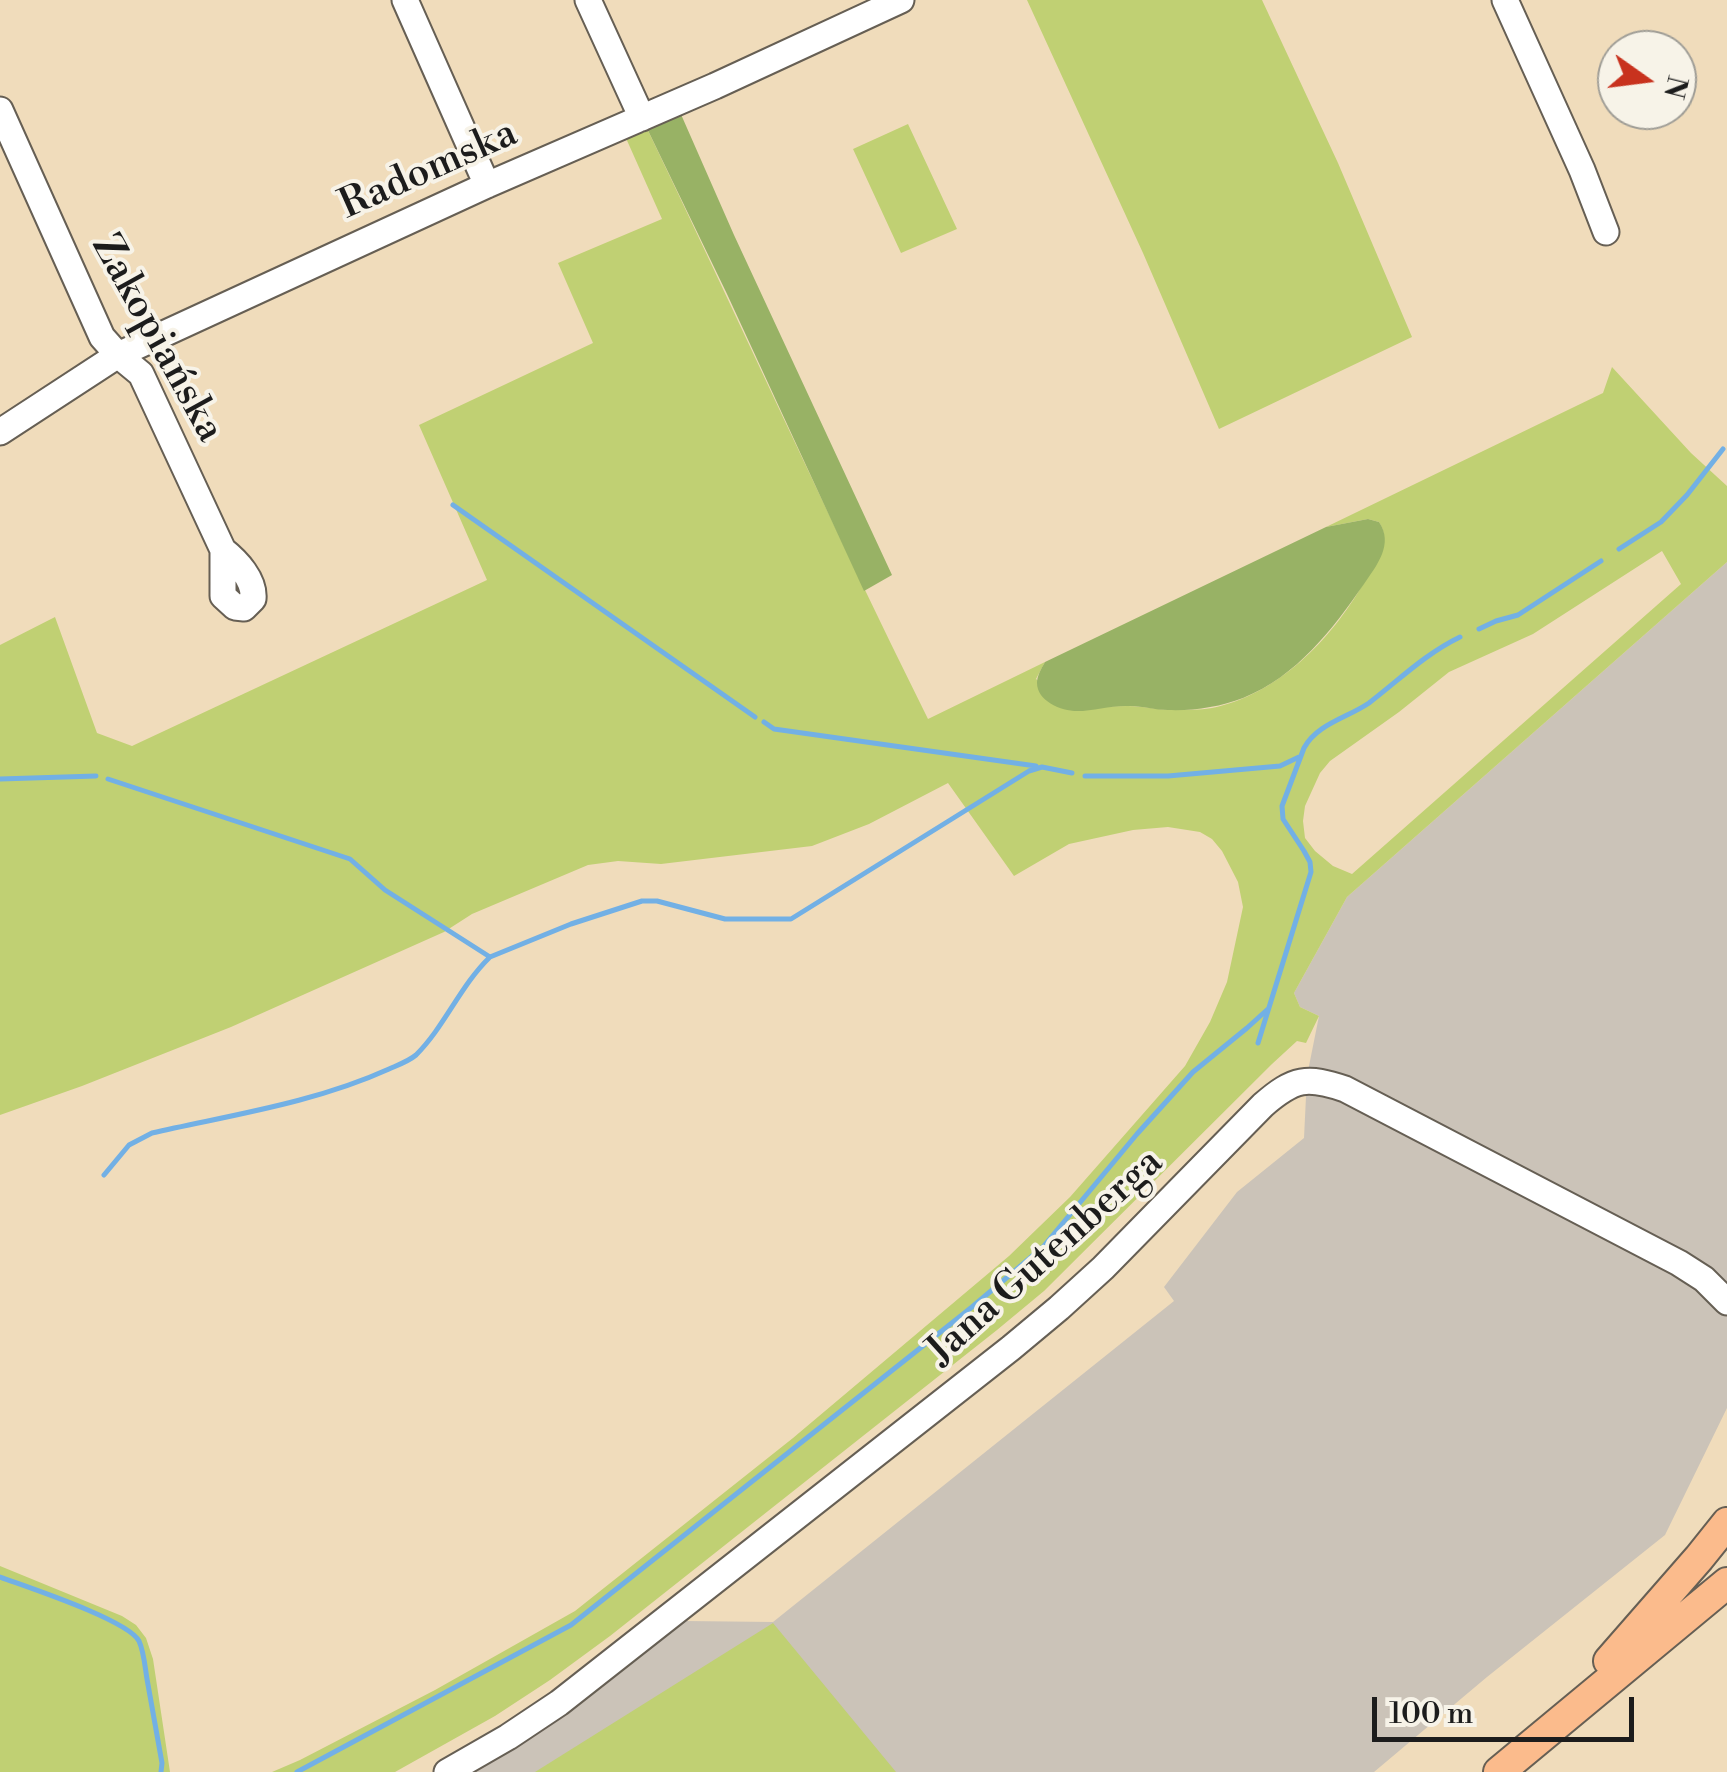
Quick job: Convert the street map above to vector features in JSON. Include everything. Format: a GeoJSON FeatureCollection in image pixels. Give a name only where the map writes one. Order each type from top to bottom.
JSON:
{"type":"FeatureCollection","features":[{"type":"Feature","properties":{"kind":"main road"},"geometry":{"type":"LineString","coordinates":[[1540,1738],[1727,1523]]}},
{"type":"Feature","properties":{"kind":"main road"},"geometry":{"type":"LineString","coordinates":[[1499,1772],[1727,1584]]}},
{"type":"Feature","properties":{"kind":"street"},"geometry":{"type":"LineString","coordinates":[[404,0],[487,185]]}},
{"type":"Feature","properties":{"kind":"street"},"geometry":{"type":"LineString","coordinates":[[588,0],[642,118]]}},
{"type":"Feature","properties":{"kind":"street","name":"Radomska"},"geometry":{"type":"LineString","coordinates":[[0,432],[118,355],[900,0]]}},
{"type":"Feature","properties":{"kind":"street"},"geometry":{"type":"LineString","coordinates":[[1505,0],[1606,232]]}},
{"type":"Feature","properties":{"kind":"street","name":"Zakopiańska"},"geometry":{"type":"LineString","coordinates":[[0,110],[102,337],[141,374],[223,550]]}},
{"type":"Feature","properties":{"kind":"street","name":"Jana Gutenberga"},"geometry":{"type":"LineString","coordinates":[[447,1772],[559,1703],[1011,1348],[1103,1268],[1263,1105],[1288,1086],[1305,1080],[1345,1089],[1679,1263],[1704,1278],[1727,1302]]}},
{"type":"Feature","properties":{"kind":"shaded area"},"geometry":{"type":"Polygon","coordinates":[[[1727,562],[1727,1408],[1665,1535],[1374,1772],[468,1772],[563,1715],[685,1621],[773,1622],[1174,1301],[1164,1287],[1237,1192],[1304,1138],[1307,1076],[1319,1016],[1300,1007],[1294,993],[1347,897],[1727,562]]]}},
{"type":"Feature","properties":{"kind":"green space"},"geometry":{"type":"Polygon","coordinates":[[[1027,0],[1262,0],[1338,163],[1412,337],[1219,429],[1027,0]]]}},
{"type":"Feature","properties":{"kind":"green space"},"geometry":{"type":"Polygon","coordinates":[[[676,103],[892,575],[864,591],[642,118],[676,103]]]}},
{"type":"Feature","properties":{"kind":"green space"},"geometry":{"type":"Polygon","coordinates":[[[642,118],[928,719],[1045,662],[1036,679],[1074,711],[1121,706],[1207,709],[1259,691],[1300,662],[1335,625],[1380,554],[1384,538],[1379,522],[1368,519],[1326,527],[1603,393],[1612,367],[1727,486],[1727,562],[1347,897],[1294,993],[1300,1007],[1319,1016],[1306,1043],[1297,1041],[1272,1064],[1044,1291],[610,1636],[495,1716],[395,1772],[272,1772],[435,1690],[575,1611],[793,1438],[1009,1256],[1070,1197],[1185,1066],[1227,982],[1243,907],[1238,882],[1212,839],[1200,832],[1168,827],[1069,844],[1014,876],[948,783],[869,824],[812,846],[661,864],[618,861],[588,865],[472,914],[444,932],[231,1027],[0,1115],[0,645],[55,617],[97,733],[132,746],[487,580],[419,425],[593,343],[558,263],[662,219],[621,127],[642,118]],[[1662,551],[1533,634],[1449,672],[1330,761],[1305,806],[1305,838],[1333,866],[1352,874],[1681,584],[1662,551]]]}},
{"type":"Feature","properties":{"kind":"green space"},"geometry":{"type":"Polygon","coordinates":[[[908,124],[957,229],[901,253],[853,149],[908,124]]]}},
{"type":"Feature","properties":{"kind":"green space"},"geometry":{"type":"Polygon","coordinates":[[[1368,519],[1379,522],[1385,538],[1374,569],[1312,650],[1262,689],[1225,704],[1177,710],[1123,706],[1071,711],[1051,704],[1041,695],[1037,680],[1045,662],[1326,527],[1368,519]]]}},
{"type":"Feature","properties":{"kind":"green space"},"geometry":{"type":"Polygon","coordinates":[[[0,1566],[136,1625],[146,1638],[153,1659],[170,1772],[0,1772],[0,1566]]]}},
{"type":"Feature","properties":{"kind":"green space"},"geometry":{"type":"Polygon","coordinates":[[[773,1623],[896,1772],[535,1772],[773,1623]]]}},
{"type":"Feature","properties":{"kind":"waterway"},"geometry":{"type":"LineString","coordinates":[[1619,549],[1661,522],[1723,449]]}},
{"type":"Feature","properties":{"kind":"waterway"},"geometry":{"type":"LineString","coordinates":[[453,505],[755,717]]}},
{"type":"Feature","properties":{"kind":"waterway"},"geometry":{"type":"LineString","coordinates":[[1479,629],[1518,615],[1601,561]]}},
{"type":"Feature","properties":{"kind":"waterway"},"geometry":{"type":"LineString","coordinates":[[1258,1043],[1311,872],[1310,862],[1283,819],[1282,806],[1304,748],[1324,727],[1369,703],[1424,659],[1460,637]]}},
{"type":"Feature","properties":{"kind":"waterway"},"geometry":{"type":"LineString","coordinates":[[764,722],[774,729],[1036,766]]}},
{"type":"Feature","properties":{"kind":"waterway"},"geometry":{"type":"LineString","coordinates":[[1085,776],[1168,776],[1280,766],[1299,757]]}},
{"type":"Feature","properties":{"kind":"waterway"},"geometry":{"type":"LineString","coordinates":[[108,779],[350,859],[385,890],[490,957],[642,901],[657,901],[725,919],[791,919],[1029,771],[1042,767],[1072,773]]}},
{"type":"Feature","properties":{"kind":"waterway"},"geometry":{"type":"LineString","coordinates":[[0,779],[96,776]]}},
{"type":"Feature","properties":{"kind":"waterway"},"geometry":{"type":"LineString","coordinates":[[104,1175],[129,1145],[152,1133],[302,1099],[361,1081],[410,1059],[436,1032],[490,957]]}},
{"type":"Feature","properties":{"kind":"waterway"},"geometry":{"type":"LineString","coordinates":[[297,1772],[571,1625],[1043,1247],[1193,1072],[1268,1009]]}},
{"type":"Feature","properties":{"kind":"waterway"},"geometry":{"type":"LineString","coordinates":[[0,1577],[97,1614],[139,1641],[161,1772]]}}]}
